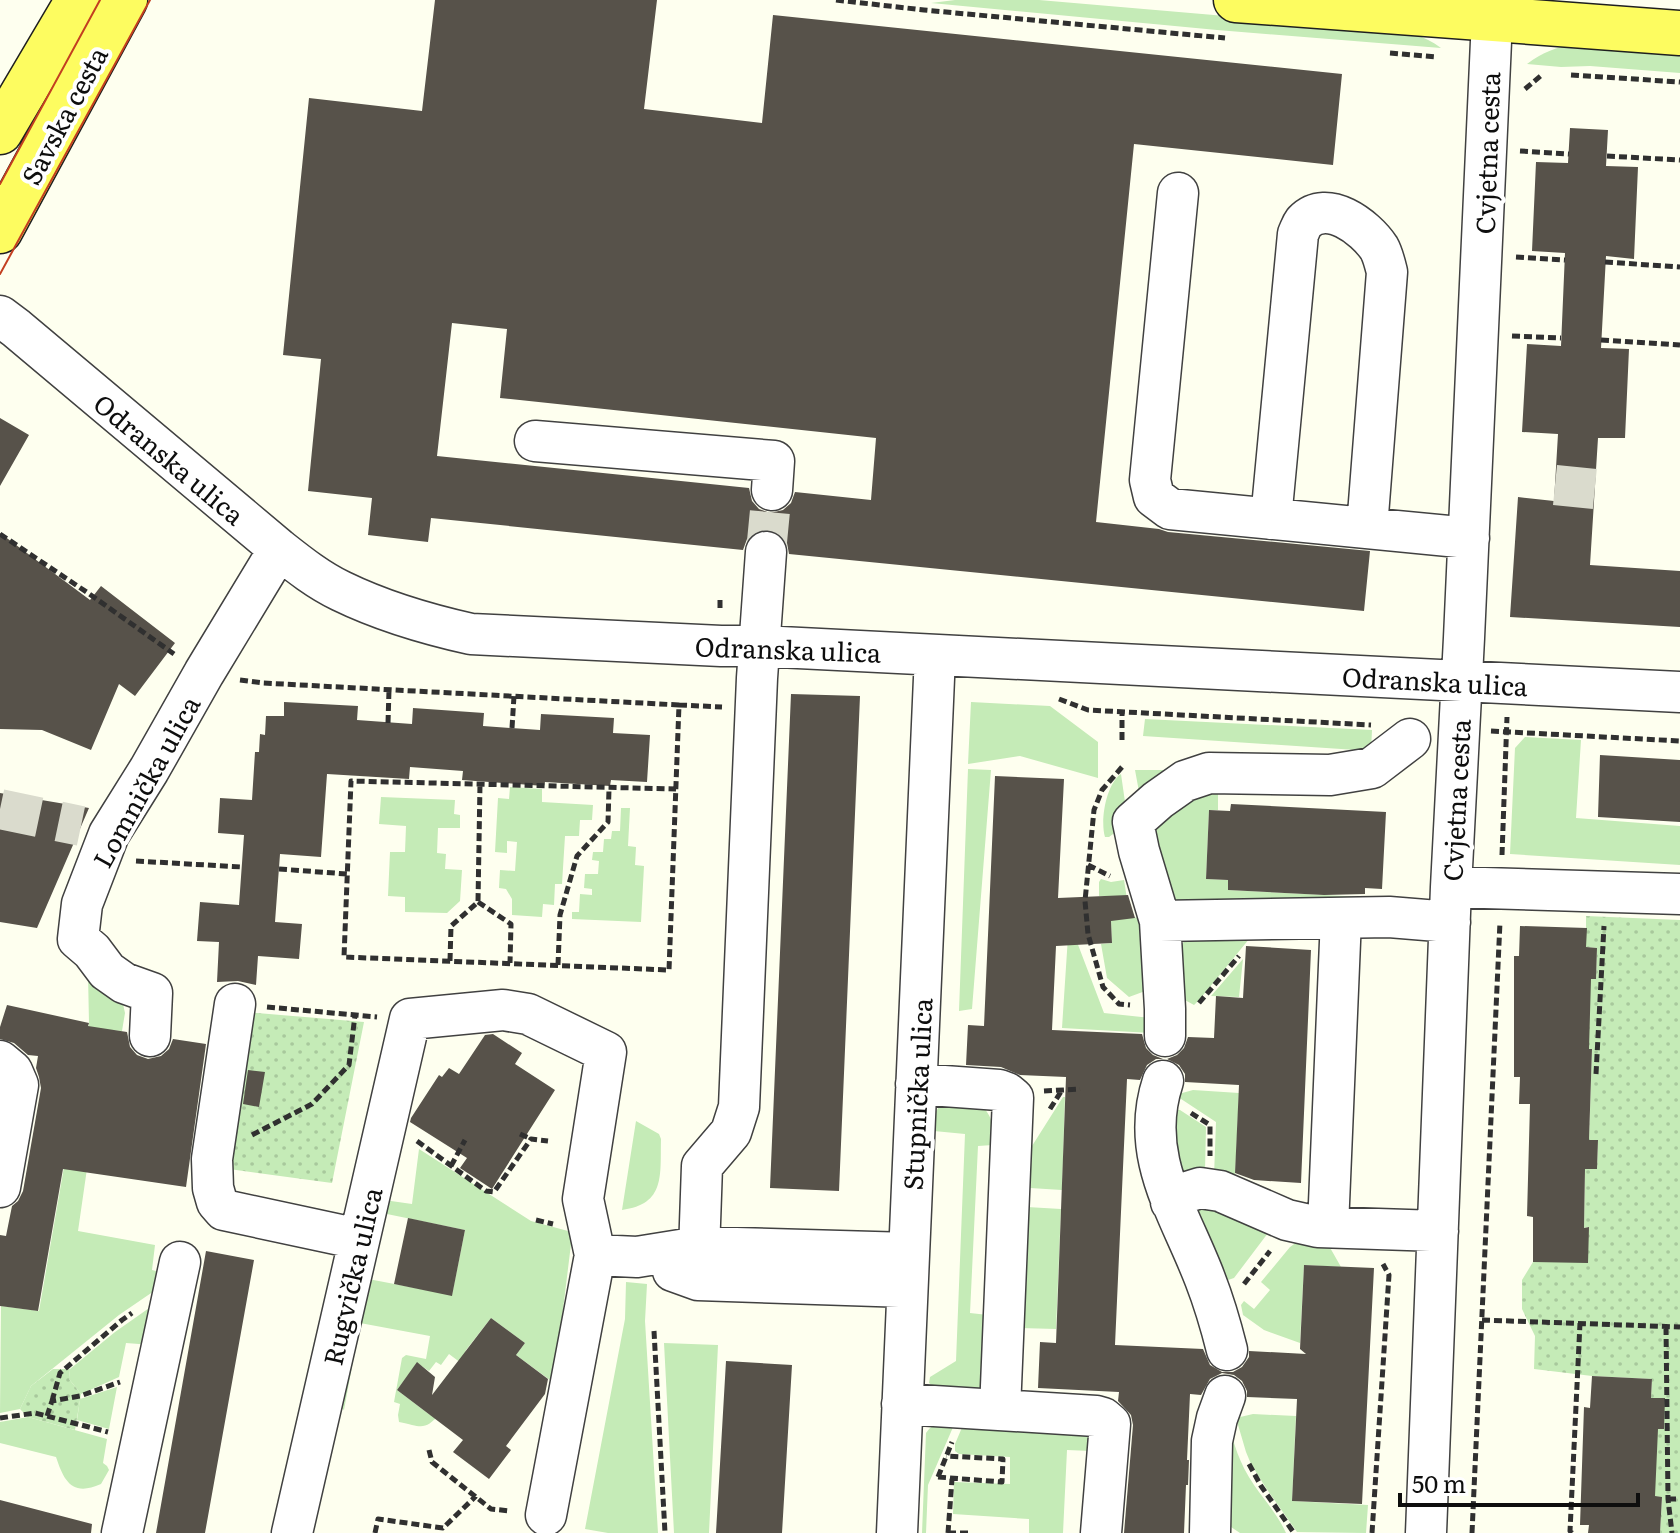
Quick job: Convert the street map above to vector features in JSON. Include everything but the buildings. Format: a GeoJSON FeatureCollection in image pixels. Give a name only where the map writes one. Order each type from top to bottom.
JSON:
{"type":"FeatureCollection","features":[{"type":"Feature","properties":{"kind":"main road"},"geometry":{"type":"LineString","coordinates":[[0,132],[78,0]]}},
{"type":"Feature","properties":{"kind":"main road","name":"Savska cesta"},"geometry":{"type":"LineString","coordinates":[[0,231],[125,0]]}},
{"type":"Feature","properties":{"kind":"main road"},"geometry":{"type":"LineString","coordinates":[[1236,19],[1492,19],[1680,33]]}},
{"type":"Feature","properties":{"kind":"street","name":"Cvjetna cesta"},"geometry":{"type":"LineString","coordinates":[[1426,1533],[1450,905],[1492,19]]}},
{"type":"Feature","properties":{"kind":"street"},"geometry":{"type":"LineString","coordinates":[[1178,193],[1150,480],[1154,497],[1170,509],[1469,538]]}},
{"type":"Feature","properties":{"kind":"street"},"geometry":{"type":"LineString","coordinates":[[1271,519],[1298,234],[1304,222],[1316,215],[1329,213],[1365,230],[1381,250],[1387,272],[1367,528]]}},
{"type":"Feature","properties":{"kind":"street","name":"Odranska ulica"},"geometry":{"type":"LineString","coordinates":[[0,316],[311,574],[340,591],[439,627],[471,634],[1680,692]]}},
{"type":"Feature","properties":{"kind":"street"},"geometry":{"type":"LineString","coordinates":[[535,441],[774,461],[772,490]]}},
{"type":"Feature","properties":{"kind":"street","name":"Lomnička ulica"},"geometry":{"type":"LineString","coordinates":[[150,1036],[152,993],[124,983],[107,971],[78,939],[82,904],[106,840],[149,770],[219,676],[279,549]]}},
{"type":"Feature","properties":{"kind":"street"},"geometry":{"type":"LineString","coordinates":[[699,1263],[702,1166],[731,1132],[739,1107],[759,646],[766,552]]}},
{"type":"Feature","properties":{"kind":"street","name":"Stupnička ulica"},"geometry":{"type":"LineString","coordinates":[[897,1533],[935,655]]}},
{"type":"Feature","properties":{"kind":"street"},"geometry":{"type":"LineString","coordinates":[[1165,1024],[1160,921],[1133,822],[1185,781],[1209,773],[1330,775],[1372,768],[1395,732]]}},
{"type":"Feature","properties":{"kind":"street"},"geometry":{"type":"LineString","coordinates":[[1160,921],[1401,917],[1450,905],[1680,894]]}},
{"type":"Feature","properties":{"kind":"street"},"geometry":{"type":"LineString","coordinates":[[1310,1224],[1341,918]]}},
{"type":"Feature","properties":{"kind":"street"},"geometry":{"type":"LineString","coordinates":[[235,1004],[213,1153],[213,1188],[217,1202],[224,1210],[359,1239]]}},
{"type":"Feature","properties":{"kind":"street"},"geometry":{"type":"LineString","coordinates":[[410,1019],[503,1010],[528,1014],[606,1052],[583,1199],[595,1255],[546,1515]]}},
{"type":"Feature","properties":{"kind":"street","name":"Rugvička ulica"},"geometry":{"type":"LineString","coordinates":[[292,1533],[410,1019]]}},
{"type":"Feature","properties":{"kind":"street"},"geometry":{"type":"LineString","coordinates":[[0,1061],[12,1071],[18,1085],[0,1187]]}},
{"type":"Feature","properties":{"kind":"street"},"geometry":{"type":"LineString","coordinates":[[916,1084],[999,1090],[1013,1098],[982,1409]]}},
{"type":"Feature","properties":{"kind":"street"},"geometry":{"type":"LineString","coordinates":[[1161,1088],[1155,1125],[1158,1158],[1171,1202],[1205,1277],[1223,1334]]}},
{"type":"Feature","properties":{"kind":"street"},"geometry":{"type":"LineString","coordinates":[[1171,1202],[1184,1193],[1200,1188],[1220,1191],[1310,1224],[1438,1231]]}},
{"type":"Feature","properties":{"kind":"street"},"geometry":{"type":"LineString","coordinates":[[595,1255],[699,1263],[908,1270]]}},
{"type":"Feature","properties":{"kind":"street"},"geometry":{"type":"LineString","coordinates":[[122,1533],[177,1274]]}},
{"type":"Feature","properties":{"kind":"street"},"geometry":{"type":"LineString","coordinates":[[1210,1533],[1212,1441],[1225,1396]]}},
{"type":"Feature","properties":{"kind":"street"},"geometry":{"type":"LineString","coordinates":[[902,1404],[1103,1418],[1110,1424],[1101,1533]]}},
{"type":"Feature","properties":{"kind":"path"},"geometry":{"type":"LineString","coordinates":[[836,0],[924,10],[1236,19]]}},
{"type":"Feature","properties":{"kind":"path"},"geometry":{"type":"LineString","coordinates":[[1375,51],[1437,57]]}},
{"type":"Feature","properties":{"kind":"path"},"geometry":{"type":"LineString","coordinates":[[1571,75],[1680,82]]}},
{"type":"Feature","properties":{"kind":"path"},"geometry":{"type":"LineString","coordinates":[[1507,150],[1569,154]]}},
{"type":"Feature","properties":{"kind":"path"},"geometry":{"type":"LineString","coordinates":[[1607,156],[1680,160]]}},
{"type":"Feature","properties":{"kind":"path"},"geometry":{"type":"LineString","coordinates":[[1503,256],[1565,260]]}},
{"type":"Feature","properties":{"kind":"path"},"geometry":{"type":"LineString","coordinates":[[1605,262],[1680,267]]}},
{"type":"Feature","properties":{"kind":"path"},"geometry":{"type":"LineString","coordinates":[[1499,335],[1561,338]]}},
{"type":"Feature","properties":{"kind":"path"},"geometry":{"type":"LineString","coordinates":[[1601,340],[1680,345]]}},
{"type":"Feature","properties":{"kind":"path"},"geometry":{"type":"LineString","coordinates":[[0,534],[168,650],[219,676],[263,683],[719,707]]}},
{"type":"Feature","properties":{"kind":"path"},"geometry":{"type":"LineString","coordinates":[[388,723],[389,690]]}},
{"type":"Feature","properties":{"kind":"path"},"geometry":{"type":"LineString","coordinates":[[512,728],[514,696]]}},
{"type":"Feature","properties":{"kind":"path"},"geometry":{"type":"LineString","coordinates":[[1052,696],[1088,710],[1395,732]]}},
{"type":"Feature","properties":{"kind":"path"},"geometry":{"type":"LineString","coordinates":[[676,789],[351,781],[344,957],[669,970],[676,789],[679,705]]}},
{"type":"Feature","properties":{"kind":"path"},"geometry":{"type":"LineString","coordinates":[[1502,864],[1507,708]]}},
{"type":"Feature","properties":{"kind":"path"},"geometry":{"type":"LineString","coordinates":[[1122,712],[1122,740]]}},
{"type":"Feature","properties":{"kind":"path"},"geometry":{"type":"LineString","coordinates":[[1485,731],[1680,741]]}},
{"type":"Feature","properties":{"kind":"path"},"geometry":{"type":"LineString","coordinates":[[1122,767],[1102,790],[1094,810],[1085,901],[1088,934],[1103,987],[1119,1004],[1165,1024],[1200,1002],[1269,919]]}},
{"type":"Feature","properties":{"kind":"path"},"geometry":{"type":"LineString","coordinates":[[450,961],[451,926],[478,902],[480,784]]}},
{"type":"Feature","properties":{"kind":"path"},"geometry":{"type":"LineString","coordinates":[[558,965],[560,915],[577,856],[608,822],[609,789]]}},
{"type":"Feature","properties":{"kind":"path"},"geometry":{"type":"LineString","coordinates":[[106,840],[242,867]]}},
{"type":"Feature","properties":{"kind":"path"},"geometry":{"type":"LineString","coordinates":[[279,869],[347,874]]}},
{"type":"Feature","properties":{"kind":"path"},"geometry":{"type":"LineString","coordinates":[[478,902],[511,924],[510,963]]}},
{"type":"Feature","properties":{"kind":"path"},"geometry":{"type":"LineString","coordinates":[[1472,1533],[1500,909]]}},
{"type":"Feature","properties":{"kind":"path"},"geometry":{"type":"LineString","coordinates":[[1596,1074],[1605,913]]}},
{"type":"Feature","properties":{"kind":"path"},"geometry":{"type":"LineString","coordinates":[[235,1004],[410,1019]]}},
{"type":"Feature","properties":{"kind":"path"},"geometry":{"type":"LineString","coordinates":[[213,1153],[312,1104],[349,1065],[355,1015]]}},
{"type":"Feature","properties":{"kind":"path"},"geometry":{"type":"LineString","coordinates":[[1161,1088],[1210,1125],[1209,1189]]}},
{"type":"Feature","properties":{"kind":"path"},"geometry":{"type":"LineString","coordinates":[[387,1119],[486,1191],[494,1192],[531,1139]]}},
{"type":"Feature","properties":{"kind":"path"},"geometry":{"type":"LineString","coordinates":[[520,1134],[548,1141]]}},
{"type":"Feature","properties":{"kind":"path"},"geometry":{"type":"LineString","coordinates":[[451,1166],[465,1140]]}},
{"type":"Feature","properties":{"kind":"path"},"geometry":{"type":"LineString","coordinates":[[1223,1334],[1310,1224]]}},
{"type":"Feature","properties":{"kind":"path"},"geometry":{"type":"LineString","coordinates":[[1372,1533],[1389,1275],[1379,1258],[1379,1230]]}},
{"type":"Feature","properties":{"kind":"path"},"geometry":{"type":"LineString","coordinates":[[47,1416],[60,1373],[177,1274]]}},
{"type":"Feature","properties":{"kind":"path"},"geometry":{"type":"LineString","coordinates":[[1482,1320],[1680,1327]]}},
{"type":"Feature","properties":{"kind":"path"},"geometry":{"type":"LineString","coordinates":[[1572,1533],[1580,1323]]}},
{"type":"Feature","properties":{"kind":"path"},"geometry":{"type":"LineString","coordinates":[[1666,1327],[1668,1499],[1672,1533]]}},
{"type":"Feature","properties":{"kind":"path"},"geometry":{"type":"LineString","coordinates":[[654,1331],[665,1533]]}},
{"type":"Feature","properties":{"kind":"path"},"geometry":{"type":"LineString","coordinates":[[52,1401],[80,1396],[121,1381],[154,1384]]}},
{"type":"Feature","properties":{"kind":"path"},"geometry":{"type":"LineString","coordinates":[[946,1456],[1003,1459],[1002,1482],[936,1481],[946,1456],[982,1409]]}},
{"type":"Feature","properties":{"kind":"path"},"geometry":{"type":"LineString","coordinates":[[0,1418],[35,1413],[142,1441]]}},
{"type":"Feature","properties":{"kind":"path"},"geometry":{"type":"LineString","coordinates":[[429,1450],[432,1462],[491,1509],[546,1515]]}},
{"type":"Feature","properties":{"kind":"path"},"geometry":{"type":"LineString","coordinates":[[1245,1457],[1294,1533]]}},
{"type":"Feature","properties":{"kind":"path"},"geometry":{"type":"LineString","coordinates":[[952,1479],[948,1533],[970,1533]]}},
{"type":"Feature","properties":{"kind":"path"},"geometry":{"type":"LineString","coordinates":[[375,1533],[378,1519],[443,1528],[476,1496]]}},
{"type":"Feature","properties":{"kind":"path"},"geometry":{"type":"LineString","coordinates":[[1668,1499],[1680,1499]]}},
{"type":"Feature","properties":{"kind":"green space"},"geometry":{"type":"Polygon","coordinates":[[[1039,0],[1387,30],[1415,35],[1441,48],[931,3],[1039,0]]]}},
{"type":"Feature","properties":{"kind":"green space"},"geometry":{"type":"Polygon","coordinates":[[[1576,44],[1680,55],[1680,73],[1527,64],[1550,51],[1576,44]]]}},
{"type":"Feature","properties":{"kind":"green space"},"geometry":{"type":"Polygon","coordinates":[[[971,702],[1050,706],[1098,742],[1098,778],[1020,756],[968,764],[971,702]]]}},
{"type":"Feature","properties":{"kind":"green space"},"geometry":{"type":"Polygon","coordinates":[[[1145,719],[1372,730],[1371,751],[1143,736],[1145,719]]]}},
{"type":"Feature","properties":{"kind":"green space"},"geometry":{"type":"Polygon","coordinates":[[[1525,737],[1581,740],[1576,818],[1680,826],[1680,865],[1510,854],[1515,748],[1525,737]]]}},
{"type":"Feature","properties":{"kind":"green space"},"geometry":{"type":"Polygon","coordinates":[[[968,769],[991,770],[972,1009],[959,1011],[968,769]]]}},
{"type":"Feature","properties":{"kind":"green space"},"geometry":{"type":"Polygon","coordinates":[[[1135,770],[1182,770],[1142,808],[1135,770]]]}},
{"type":"Feature","properties":{"kind":"green space"},"geometry":{"type":"Polygon","coordinates":[[[1121,774],[1128,823],[1105,837],[1103,822],[1106,803],[1111,786],[1121,774]]]}},
{"type":"Feature","properties":{"kind":"green space"},"geometry":{"type":"Polygon","coordinates":[[[510,787],[542,789],[542,802],[593,805],[592,820],[580,820],[579,836],[565,836],[562,884],[555,884],[554,905],[543,904],[542,917],[512,915],[512,899],[506,889],[499,888],[500,870],[515,871],[517,842],[507,841],[507,853],[495,852],[498,798],[509,799],[510,787]]]}},
{"type":"Feature","properties":{"kind":"green space"},"geometry":{"type":"Polygon","coordinates":[[[1218,788],[1218,810],[1209,810],[1206,879],[1228,880],[1228,890],[1365,897],[1365,905],[1171,902],[1151,825],[1187,793],[1218,788]]]}},
{"type":"Feature","properties":{"kind":"green space"},"geometry":{"type":"Polygon","coordinates":[[[381,797],[455,800],[454,814],[460,815],[460,828],[438,828],[437,853],[446,854],[445,869],[462,870],[460,901],[447,913],[405,912],[405,897],[388,896],[390,852],[405,852],[406,826],[379,824],[381,797]]]}},
{"type":"Feature","properties":{"kind":"green space"},"geometry":{"type":"Polygon","coordinates":[[[621,808],[630,808],[628,846],[636,847],[635,865],[644,866],[641,922],[572,919],[572,912],[579,912],[580,894],[592,895],[592,889],[584,888],[585,874],[598,874],[599,861],[592,860],[593,852],[603,852],[604,839],[611,839],[612,831],[620,831],[621,808]]]}},
{"type":"Feature","properties":{"kind":"green space"},"geometry":{"type":"Polygon","coordinates":[[[1101,879],[1111,882],[1124,880],[1130,918],[1143,917],[1148,990],[1129,997],[1107,978],[1101,944],[1112,943],[1110,896],[1099,896],[1101,879]]]}},
{"type":"Feature","properties":{"kind":"green space"},"geometry":{"type":"Polygon","coordinates":[[[1586,916],[1680,920],[1680,1533],[1660,1533],[1662,1497],[1647,1496],[1649,1428],[1664,1429],[1664,1398],[1651,1398],[1652,1379],[1534,1369],[1535,1336],[1522,1309],[1522,1280],[1533,1262],[1588,1262],[1588,1227],[1584,1228],[1585,1169],[1597,1169],[1598,1141],[1589,1140],[1592,1050],[1578,1049],[1582,979],[1596,979],[1597,948],[1586,947],[1586,916]]]}},
{"type":"Feature","properties":{"kind":"green space"},"geometry":{"type":"Polygon","coordinates":[[[1069,921],[1104,1013],[1151,1018],[1151,1033],[1062,1028],[1069,921]]]}},
{"type":"Feature","properties":{"kind":"green space"},"geometry":{"type":"Polygon","coordinates":[[[1254,933],[1194,1005],[1183,999],[1181,948],[1184,941],[1190,936],[1254,933]]]}},
{"type":"Feature","properties":{"kind":"green space"},"geometry":{"type":"Polygon","coordinates":[[[1243,959],[1239,997],[1211,996],[1243,959]]]}},
{"type":"Feature","properties":{"kind":"green space"},"geometry":{"type":"Polygon","coordinates":[[[88,974],[123,1004],[125,1013],[122,1031],[107,1030],[78,1231],[155,1245],[152,1270],[160,1272],[157,1289],[119,1315],[31,1386],[20,1409],[0,1413],[1,1306],[39,1311],[89,1023],[88,974]]]}},
{"type":"Feature","properties":{"kind":"green space"},"geometry":{"type":"Polygon","coordinates":[[[246,1012],[364,1022],[332,1183],[229,1169],[246,1012]]]}},
{"type":"Feature","properties":{"kind":"green space"},"geometry":{"type":"Polygon","coordinates":[[[1193,1090],[1239,1093],[1235,1177],[1214,1176],[1216,1122],[1175,1095],[1193,1090]]]}},
{"type":"Feature","properties":{"kind":"green space"},"geometry":{"type":"Polygon","coordinates":[[[1063,1097],[1062,1190],[1030,1188],[1032,1146],[1063,1097]]]}},
{"type":"Feature","properties":{"kind":"green space"},"geometry":{"type":"Polygon","coordinates":[[[978,1103],[990,1117],[993,1145],[978,1146],[970,1313],[988,1315],[985,1387],[978,1392],[936,1388],[929,1383],[930,1377],[956,1361],[965,1134],[934,1131],[934,1115],[940,1105],[978,1103]]]}},
{"type":"Feature","properties":{"kind":"green space"},"geometry":{"type":"Polygon","coordinates":[[[1164,1109],[1180,1110],[1206,1127],[1205,1171],[1169,1174],[1164,1109]]]}},
{"type":"Feature","properties":{"kind":"green space"},"geometry":{"type":"Polygon","coordinates":[[[636,1121],[659,1134],[660,1176],[658,1186],[647,1201],[622,1210],[636,1121]]]}},
{"type":"Feature","properties":{"kind":"green space"},"geometry":{"type":"Polygon","coordinates":[[[419,1149],[531,1221],[568,1231],[572,1236],[554,1383],[516,1355],[525,1343],[491,1318],[466,1350],[461,1363],[449,1354],[441,1365],[436,1362],[429,1371],[417,1363],[397,1390],[430,1415],[441,1413],[423,1426],[399,1422],[400,1404],[394,1402],[402,1358],[406,1355],[426,1359],[430,1336],[360,1323],[344,1410],[338,1405],[363,1278],[452,1295],[465,1230],[382,1213],[384,1200],[412,1204],[419,1149]]]}},
{"type":"Feature","properties":{"kind":"green space"},"geometry":{"type":"Polygon","coordinates":[[[1205,1200],[1225,1204],[1268,1229],[1234,1278],[1216,1284],[1199,1246],[1207,1241],[1196,1219],[1187,1223],[1185,1217],[1192,1207],[1205,1200]]]}},
{"type":"Feature","properties":{"kind":"green space"},"geometry":{"type":"Polygon","coordinates":[[[1027,1207],[1061,1209],[1056,1329],[1020,1328],[1027,1207]]]}},
{"type":"Feature","properties":{"kind":"green space"},"geometry":{"type":"Polygon","coordinates":[[[1324,1237],[1341,1267],[1304,1265],[1300,1343],[1264,1330],[1243,1315],[1241,1305],[1244,1301],[1254,1309],[1270,1290],[1261,1282],[1290,1247],[1297,1242],[1324,1237]]]}},
{"type":"Feature","properties":{"kind":"green space"},"geometry":{"type":"Polygon","coordinates":[[[626,1282],[647,1284],[645,1321],[658,1533],[608,1533],[585,1529],[625,1319],[626,1282]]]}},
{"type":"Feature","properties":{"kind":"green space"},"geometry":{"type":"Polygon","coordinates":[[[162,1299],[148,1343],[126,1343],[119,1377],[81,1394],[69,1379],[70,1369],[162,1299]]]}},
{"type":"Feature","properties":{"kind":"green space"},"geometry":{"type":"Polygon","coordinates":[[[664,1343],[718,1345],[709,1533],[674,1533],[664,1343]]]}},
{"type":"Feature","properties":{"kind":"green space"},"geometry":{"type":"Polygon","coordinates":[[[53,1369],[70,1369],[69,1379],[81,1394],[75,1430],[28,1417],[20,1409],[31,1386],[53,1369]]]}},
{"type":"Feature","properties":{"kind":"green space"},"geometry":{"type":"Polygon","coordinates":[[[117,1387],[109,1429],[77,1420],[80,1399],[117,1387]]]}},
{"type":"Feature","properties":{"kind":"green space"},"geometry":{"type":"Polygon","coordinates":[[[1253,1414],[1296,1416],[1292,1501],[1368,1505],[1366,1533],[1297,1532],[1266,1488],[1246,1452],[1236,1418],[1253,1414]]]}},
{"type":"Feature","properties":{"kind":"green space"},"geometry":{"type":"Polygon","coordinates":[[[28,1417],[107,1439],[103,1463],[109,1470],[101,1484],[83,1489],[76,1487],[66,1480],[56,1457],[0,1443],[0,1422],[28,1417]]]}},
{"type":"Feature","properties":{"kind":"green space"},"geometry":{"type":"Polygon","coordinates":[[[957,1418],[928,1485],[926,1533],[922,1533],[926,1433],[944,1420],[957,1418]]]}},
{"type":"Feature","properties":{"kind":"green space"},"geometry":{"type":"Polygon","coordinates":[[[966,1418],[1087,1435],[1091,1451],[1067,1450],[1063,1533],[1029,1533],[1029,1519],[953,1514],[954,1482],[1010,1484],[1010,1457],[959,1454],[955,1451],[966,1418]]]}},
{"type":"Feature","properties":{"kind":"green space"},"geometry":{"type":"Polygon","coordinates":[[[1227,1419],[1244,1469],[1286,1533],[1240,1533],[1220,1514],[1227,1419]]]}},
{"type":"Feature","properties":{"kind":"tunnel"},"geometry":{"type":"LineString","coordinates":[[1555,485],[1595,489]]}},
{"type":"Feature","properties":{"kind":"tunnel"},"geometry":{"type":"LineString","coordinates":[[766,552],[772,490]]}},
{"type":"Feature","properties":{"kind":"tunnel"},"geometry":{"type":"LineString","coordinates":[[0,809],[81,826]]}},
{"type":"Feature","properties":{"kind":"tram line"},"geometry":{"type":"LineString","coordinates":[[0,184],[100,0]]}},
{"type":"Feature","properties":{"kind":"tram line"},"geometry":{"type":"LineString","coordinates":[[0,274],[150,0]]}}]}
